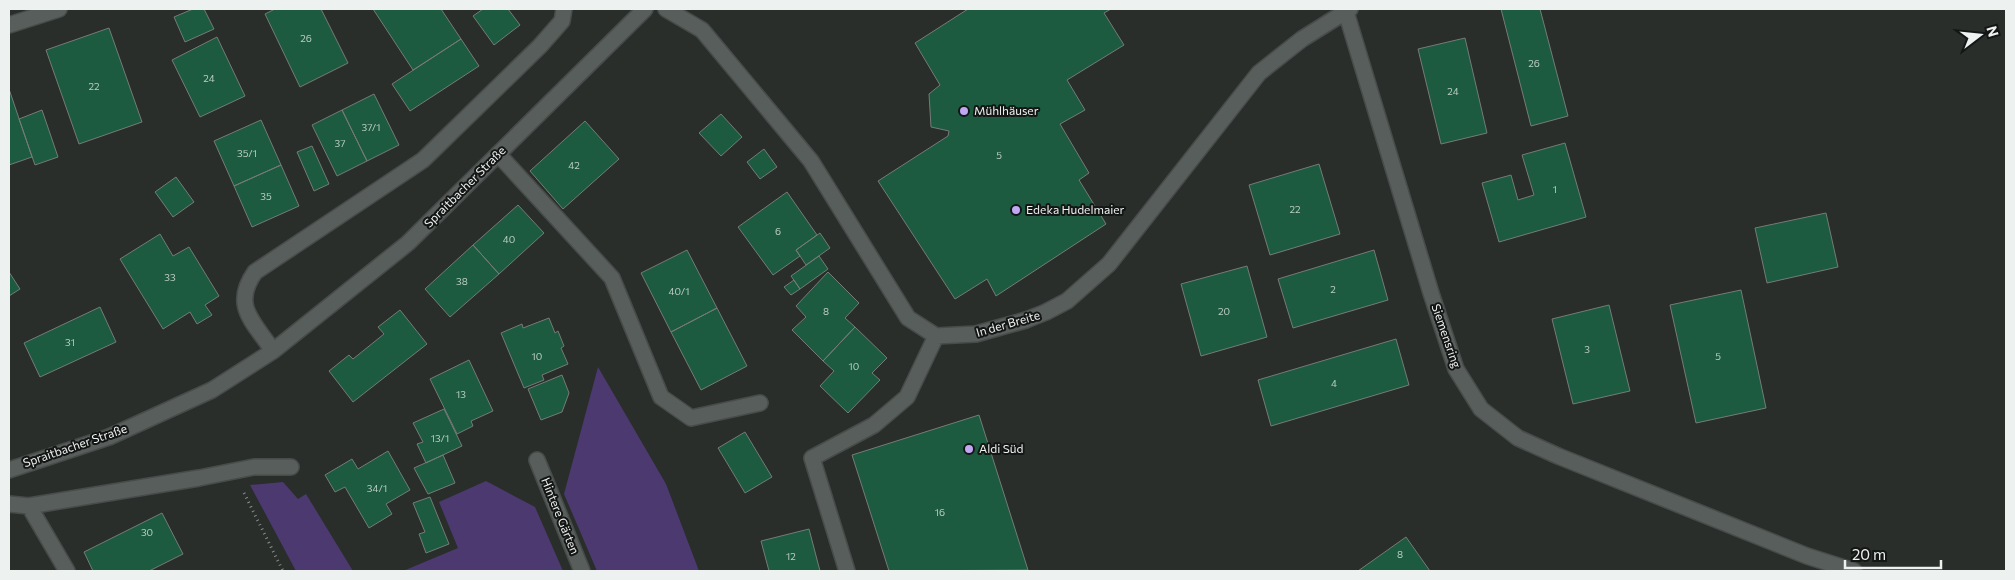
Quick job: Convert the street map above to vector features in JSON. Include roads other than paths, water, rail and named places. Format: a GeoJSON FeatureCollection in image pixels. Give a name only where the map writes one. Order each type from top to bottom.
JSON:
{"type":"FeatureCollection","features":[{"type":"Feature","properties":{"kind":"street"},"geometry":{"type":"LineString","coordinates":[[9,25],[59,9]]}},
{"type":"Feature","properties":{"kind":"street"},"geometry":{"type":"LineString","coordinates":[[273,351],[246,311],[244,297],[246,284],[255,272],[423,160],[540,46],[562,21],[564,9]]}},
{"type":"Feature","properties":{"kind":"street","name":"Spraitbacher Straße"},"geometry":{"type":"LineString","coordinates":[[9,470],[109,437],[212,390],[273,351],[408,243],[645,9]]}},
{"type":"Feature","properties":{"kind":"street"},"geometry":{"type":"LineString","coordinates":[[666,9],[702,30],[812,161],[908,318],[936,336],[907,397],[874,425],[812,458],[847,571]]}},
{"type":"Feature","properties":{"kind":"street","name":"In der Breite"},"geometry":{"type":"LineString","coordinates":[[936,336],[976,334],[1026,320],[1066,301],[1110,264],[1260,73],[1302,39],[1348,10]]}},
{"type":"Feature","properties":{"kind":"street","name":"Siemensring"},"geometry":{"type":"LineString","coordinates":[[1348,10],[1431,292],[1456,369],[1482,409],[1518,438],[1558,456],[1807,556],[1854,571]]}},
{"type":"Feature","properties":{"kind":"street"},"geometry":{"type":"LineString","coordinates":[[498,154],[612,278],[661,397],[691,418],[760,403]]}},
{"type":"Feature","properties":{"kind":"street","name":"Hintere Gärten"},"geometry":{"type":"LineString","coordinates":[[537,460],[582,571]]}},
{"type":"Feature","properties":{"kind":"street"},"geometry":{"type":"LineString","coordinates":[[9,504],[29,506],[234,472],[254,467],[291,467]]}},
{"type":"Feature","properties":{"kind":"street"},"geometry":{"type":"LineString","coordinates":[[29,506],[67,571]]}},
{"type":"Feature","properties":{"kind":"place","name":"Mühlhäuser"},"geometry":{"type":"Point","coordinates":[964,111]}},
{"type":"Feature","properties":{"kind":"place","name":"Edeka Hudelmaier"},"geometry":{"type":"Point","coordinates":[1016,210]}},
{"type":"Feature","properties":{"kind":"place","name":"Aldi Süd"},"geometry":{"type":"Point","coordinates":[969,449]}}]}
